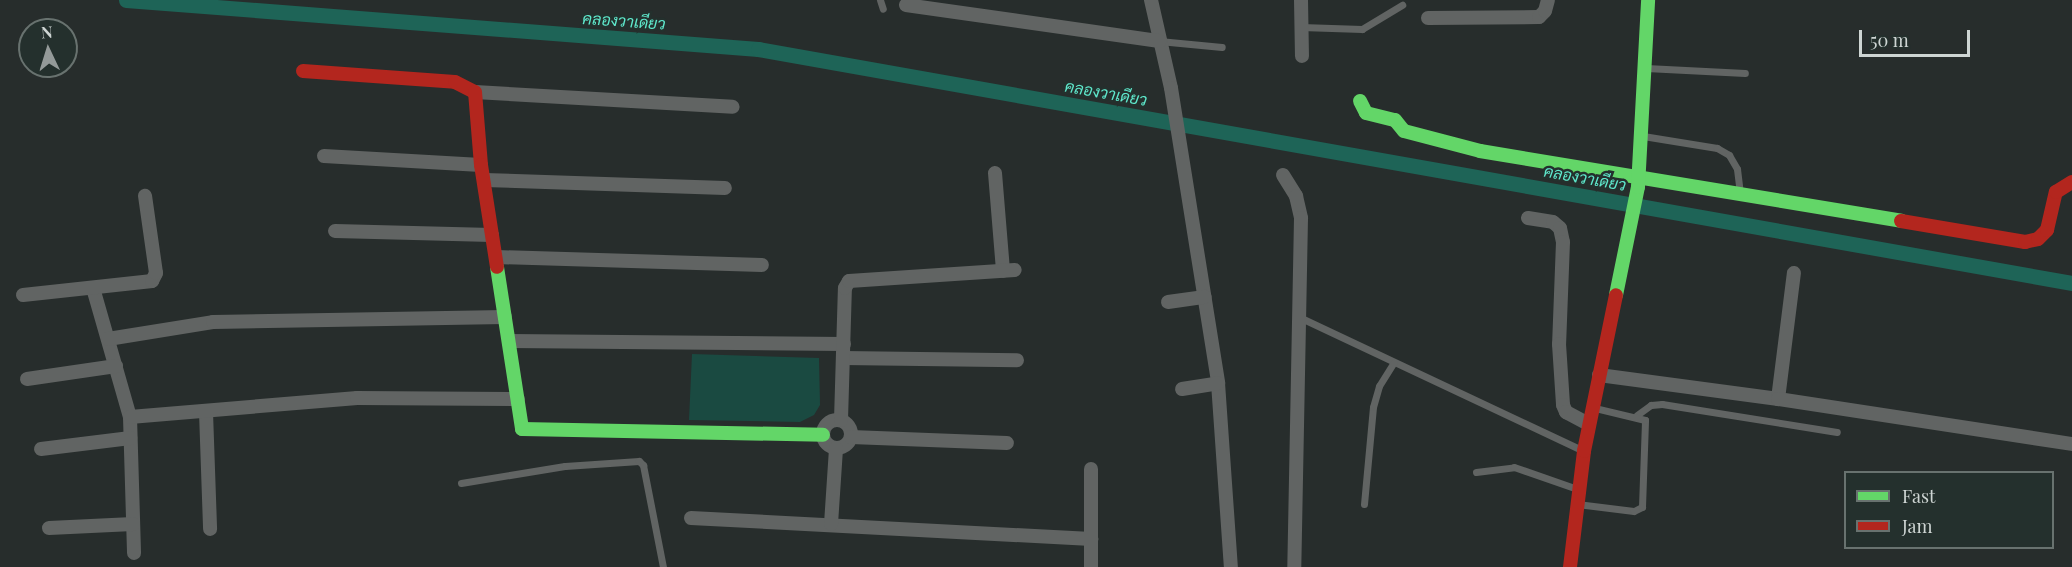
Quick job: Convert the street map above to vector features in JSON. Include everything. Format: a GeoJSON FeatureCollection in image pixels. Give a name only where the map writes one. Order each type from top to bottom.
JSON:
{"type":"FeatureCollection","features":[{"type":"Feature","properties":{"kind":"street"},"geometry":{"type":"LineString","coordinates":[[1151,0],[1171,88],[1218,383],[1231,567]]}},
{"type":"Feature","properties":{"kind":"street"},"geometry":{"type":"LineString","coordinates":[[1301,0],[1302,56]]}},
{"type":"Feature","properties":{"kind":"street"},"geometry":{"type":"LineString","coordinates":[[1428,18],[1539,17],[1545,11],[1548,0]]}},
{"type":"Feature","properties":{"kind":"street"},"geometry":{"type":"LineString","coordinates":[[1570,567],[1584,451],[1635,214],[1639,181],[1648,0]]}},
{"type":"Feature","properties":{"kind":"street"},"geometry":{"type":"LineString","coordinates":[[906,5],[1159,41]]}},
{"type":"Feature","properties":{"kind":"street"},"geometry":{"type":"LineString","coordinates":[[303,70],[455,82],[474,92],[733,107]]}},
{"type":"Feature","properties":{"kind":"street"},"geometry":{"type":"LineString","coordinates":[[474,92],[481,165],[522,429],[823,435]]}},
{"type":"Feature","properties":{"kind":"street"},"geometry":{"type":"LineString","coordinates":[[1360,101],[1366,113],[1395,120],[1404,131],[1480,151],[1639,181],[1740,193],[2025,242],[2038,239],[2048,230],[2056,192],[2072,182]]}},
{"type":"Feature","properties":{"kind":"street"},"geometry":{"type":"LineString","coordinates":[[324,156],[481,165]]}},
{"type":"Feature","properties":{"kind":"street"},"geometry":{"type":"LineString","coordinates":[[841,420],[845,288],[849,281],[1009,271],[995,173]]}},
{"type":"Feature","properties":{"kind":"street"},"geometry":{"type":"LineString","coordinates":[[1283,175],[1296,195],[1302,218],[1294,567]]}},
{"type":"Feature","properties":{"kind":"street"},"geometry":{"type":"LineString","coordinates":[[484,180],[725,188]]}},
{"type":"Feature","properties":{"kind":"street"},"geometry":{"type":"LineString","coordinates":[[23,295],[152,281],[155,278],[145,196]]}},
{"type":"Feature","properties":{"kind":"street"},"geometry":{"type":"LineString","coordinates":[[1528,218],[1553,222],[1560,228],[1563,242],[1558,344],[1563,405],[1566,412],[1589,424]]}},
{"type":"Feature","properties":{"kind":"street"},"geometry":{"type":"LineString","coordinates":[[335,231],[492,235]]}},
{"type":"Feature","properties":{"kind":"street"},"geometry":{"type":"LineString","coordinates":[[496,257],[762,265]]}},
{"type":"Feature","properties":{"kind":"street"},"geometry":{"type":"LineString","coordinates":[[1778,399],[1794,273]]}},
{"type":"Feature","properties":{"kind":"street"},"geometry":{"type":"LineString","coordinates":[[93,288],[130,417],[134,552]]}},
{"type":"Feature","properties":{"kind":"street"},"geometry":{"type":"LineString","coordinates":[[1168,302],[1205,297]]}},
{"type":"Feature","properties":{"kind":"street"},"geometry":{"type":"LineString","coordinates":[[108,339],[213,322],[505,317]]}},
{"type":"Feature","properties":{"kind":"street"},"geometry":{"type":"LineString","coordinates":[[509,341],[844,351],[1017,360]]}},
{"type":"Feature","properties":{"kind":"street"},"geometry":{"type":"LineString","coordinates":[[27,379],[116,366]]}},
{"type":"Feature","properties":{"kind":"street"},"geometry":{"type":"LineString","coordinates":[[1599,375],[1778,399],[2072,444]]}},
{"type":"Feature","properties":{"kind":"street"},"geometry":{"type":"LineString","coordinates":[[1182,389],[1218,383]]}},
{"type":"Feature","properties":{"kind":"street"},"geometry":{"type":"LineString","coordinates":[[130,417],[357,398],[518,399]]}},
{"type":"Feature","properties":{"kind":"street"},"geometry":{"type":"LineString","coordinates":[[206,412],[210,530]]}},
{"type":"Feature","properties":{"kind":"street"},"geometry":{"type":"LineString","coordinates":[[841,420],[850,428],[851,437],[844,447],[836,448],[828,445],[823,435],[828,423],[841,420]]}},
{"type":"Feature","properties":{"kind":"street"},"geometry":{"type":"LineString","coordinates":[[851,437],[1007,443]]}},
{"type":"Feature","properties":{"kind":"street"},"geometry":{"type":"LineString","coordinates":[[41,449],[130,438]]}},
{"type":"Feature","properties":{"kind":"street"},"geometry":{"type":"LineString","coordinates":[[831,524],[836,448]]}},
{"type":"Feature","properties":{"kind":"street"},"geometry":{"type":"LineString","coordinates":[[1090,469],[1090,567]]}},
{"type":"Feature","properties":{"kind":"street"},"geometry":{"type":"LineString","coordinates":[[691,519],[1091,538]]}},
{"type":"Feature","properties":{"kind":"street"},"geometry":{"type":"LineString","coordinates":[[49,528],[133,524]]}},
{"type":"Feature","properties":{"kind":"lane"},"geometry":{"type":"LineString","coordinates":[[880,0],[883,9]]}},
{"type":"Feature","properties":{"kind":"lane"},"geometry":{"type":"LineString","coordinates":[[1301,27],[1362,29],[1402,5]]}},
{"type":"Feature","properties":{"kind":"lane"},"geometry":{"type":"LineString","coordinates":[[1159,41],[1222,47]]}},
{"type":"Feature","properties":{"kind":"lane"},"geometry":{"type":"LineString","coordinates":[[1644,68],[1745,73]]}},
{"type":"Feature","properties":{"kind":"lane"},"geometry":{"type":"LineString","coordinates":[[1641,136],[1723,151],[1737,169],[1740,193]]}},
{"type":"Feature","properties":{"kind":"lane"},"geometry":{"type":"LineString","coordinates":[[1299,317],[1584,451]]}},
{"type":"Feature","properties":{"kind":"lane"},"geometry":{"type":"LineString","coordinates":[[1364,504],[1373,407],[1379,386],[1394,362]]}},
{"type":"Feature","properties":{"kind":"lane"},"geometry":{"type":"LineString","coordinates":[[1637,415],[1651,405],[1662,404],[1838,432]]}},
{"type":"Feature","properties":{"kind":"lane"},"geometry":{"type":"LineString","coordinates":[[1576,504],[1634,511],[1642,507],[1647,426],[1637,415],[1593,408]]}},
{"type":"Feature","properties":{"kind":"lane"},"geometry":{"type":"LineString","coordinates":[[461,483],[565,465],[639,461],[644,465],[663,567]]}},
{"type":"Feature","properties":{"kind":"lane"},"geometry":{"type":"LineString","coordinates":[[1476,472],[1498,466],[1514,467],[1578,489]]}},
{"type":"Feature","properties":{"kind":"green space"},"geometry":{"type":"Polygon","coordinates":[[[692,354],[819,358],[820,405],[814,415],[800,422],[689,420],[692,354]]]}},
{"type":"Feature","properties":{"kind":"waterway","name":"คลองวาเดียว"},"geometry":{"type":"LineString","coordinates":[[126,0],[758,49],[2072,283]]}},
{"type":"Feature","properties":{"kind":"traffic: fast"},"geometry":{"type":"LineString","coordinates":[[1616,295],[1638,187],[1648,0]]}},
{"type":"Feature","properties":{"kind":"traffic: fast"},"geometry":{"type":"LineString","coordinates":[[1360,101],[1366,113],[1395,120],[1404,131],[1480,151],[1901,221]]}},
{"type":"Feature","properties":{"kind":"traffic: fast"},"geometry":{"type":"LineString","coordinates":[[497,267],[522,429],[823,435]]}},
{"type":"Feature","properties":{"kind":"traffic: jam"},"geometry":{"type":"LineString","coordinates":[[303,71],[455,82],[475,92],[481,165],[497,267]]}},
{"type":"Feature","properties":{"kind":"traffic: jam"},"geometry":{"type":"LineString","coordinates":[[1901,221],[2025,242],[2038,239],[2047,230],[2056,192],[2072,182]]}},
{"type":"Feature","properties":{"kind":"traffic: jam"},"geometry":{"type":"LineString","coordinates":[[1570,567],[1584,451],[1616,295]]}}]}
